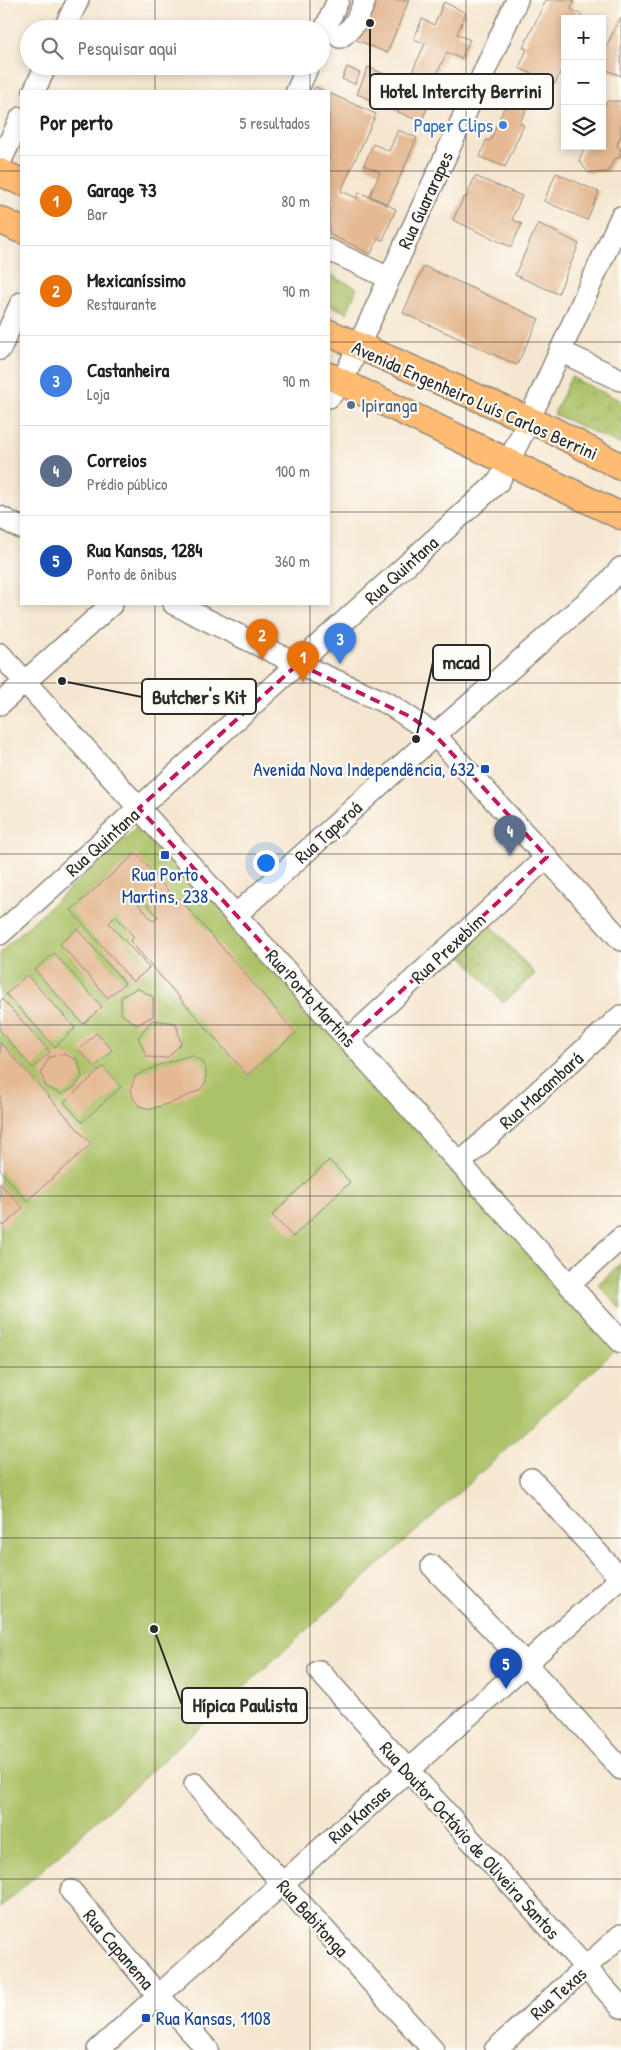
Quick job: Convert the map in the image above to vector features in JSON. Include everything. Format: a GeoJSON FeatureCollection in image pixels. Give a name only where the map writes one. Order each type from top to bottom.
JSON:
{"type":"FeatureCollection","features":[{"type":"Feature","properties":{"kind":"main road"},"geometry":{"type":"LineString","coordinates":[[0,172],[20,182]]}},
{"type":"Feature","properties":{"kind":"main road"},"geometry":{"type":"LineString","coordinates":[[0,220],[20,230]]}},
{"type":"Feature","properties":{"kind":"main road","name":"Avenida Engenheiro Luís Carlos Berrini"},"geometry":{"type":"LineString","coordinates":[[330,333],[529,420],[621,467]]}},
{"type":"Feature","properties":{"kind":"main road","name":"Avenida Engenheiro Luís Carlos Berrini"},"geometry":{"type":"LineString","coordinates":[[333,385],[509,463],[621,516]]}},
{"type":"Feature","properties":{"kind":"street"},"geometry":{"type":"LineString","coordinates":[[68,20],[78,0]]}},
{"type":"Feature","properties":{"kind":"street"},"geometry":{"type":"LineString","coordinates":[[338,0],[334,36],[350,31],[365,0]]}},
{"type":"Feature","properties":{"kind":"street","name":"Rua Guararapes"},"geometry":{"type":"LineString","coordinates":[[333,385],[358,347],[518,0]]}},
{"type":"Feature","properties":{"kind":"street"},"geometry":{"type":"LineString","coordinates":[[34,90],[42,75]]}},
{"type":"Feature","properties":{"kind":"street"},"geometry":{"type":"LineString","coordinates":[[296,90],[304,75]]}},
{"type":"Feature","properties":{"kind":"street"},"geometry":{"type":"LineString","coordinates":[[0,162],[20,120]]}},
{"type":"Feature","properties":{"kind":"street","name":"Rua Quintana"},"geometry":{"type":"LineString","coordinates":[[0,934],[498,481],[509,463],[621,217]]}},
{"type":"Feature","properties":{"kind":"street"},"geometry":{"type":"LineString","coordinates":[[330,250],[390,278]]}},
{"type":"Feature","properties":{"kind":"street"},"geometry":{"type":"LineString","coordinates":[[0,349],[20,305]]}},
{"type":"Feature","properties":{"kind":"street"},"geometry":{"type":"LineString","coordinates":[[560,351],[621,380]]}},
{"type":"Feature","properties":{"kind":"street"},"geometry":{"type":"LineString","coordinates":[[0,517],[20,527]]}},
{"type":"Feature","properties":{"kind":"street","name":"Rua Taperoá"},"geometry":{"type":"LineString","coordinates":[[236,915],[434,735],[605,586],[621,568]]}},
{"type":"Feature","properties":{"kind":"street"},"geometry":{"type":"LineString","coordinates":[[0,704],[111,605]]}},
{"type":"Feature","properties":{"kind":"street"},"geometry":{"type":"LineString","coordinates":[[176,605],[298,664],[389,704],[434,735],[621,940]]}},
{"type":"Feature","properties":{"kind":"street","name":"Rua Porto Martins"},"geometry":{"type":"LineString","coordinates":[[0,654],[621,1342]]}},
{"type":"Feature","properties":{"kind":"street","name":"Rua Prexebim"},"geometry":{"type":"LineString","coordinates":[[349,1039],[547,857]]}},
{"type":"Feature","properties":{"kind":"street","name":"Rua Macambará"},"geometry":{"type":"LineString","coordinates":[[460,1163],[621,1016]]}},
{"type":"Feature","properties":{"kind":"street"},"geometry":{"type":"LineString","coordinates":[[570,1285],[621,1238]]}},
{"type":"Feature","properties":{"kind":"street"},"geometry":{"type":"LineString","coordinates":[[531,1479],[621,1579]]}},
{"type":"Feature","properties":{"kind":"street"},"geometry":{"type":"LineString","coordinates":[[432,1566],[526,1664],[621,1769]]}},
{"type":"Feature","properties":{"kind":"street","name":"Rua Kansas"},"geometry":{"type":"LineString","coordinates":[[98,2050],[621,1579]]}},
{"type":"Feature","properties":{"kind":"street","name":"Rua Doutor Octávio de Oliveira Santos"},"geometry":{"type":"LineString","coordinates":[[319,1671],[621,2007]]}},
{"type":"Feature","properties":{"kind":"street","name":"Rua Babitonga"},"geometry":{"type":"LineString","coordinates":[[195,1784],[433,2050]]}},
{"type":"Feature","properties":{"kind":"street","name":"Rua Capanema"},"geometry":{"type":"LineString","coordinates":[[71,1891],[158,1995],[208,2050]]}},
{"type":"Feature","properties":{"kind":"street","name":"Rua Texas"},"geometry":{"type":"LineString","coordinates":[[495,2050],[621,1936]]}},
{"type":"Feature","properties":{"kind":"highlighted area"},"geometry":{"type":"Polygon","coordinates":[[[298,664],[411,717],[435,735],[547,857],[349,1039],[139,808],[298,664]]]}},
{"type":"Feature","properties":{"kind":"green space"},"geometry":{"type":"Polygon","coordinates":[[[330,274],[357,288],[347,313],[330,305],[330,274]]]}},
{"type":"Feature","properties":{"kind":"green space"},"geometry":{"type":"Polygon","coordinates":[[[571,377],[621,401],[621,445],[554,414],[571,377]]]}},
{"type":"Feature","properties":{"kind":"green space"},"geometry":{"type":"Polygon","coordinates":[[[143,822],[616,1350],[0,1908],[0,952],[143,822]]]}},
{"type":"Feature","properties":{"kind":"green space"},"geometry":{"type":"Polygon","coordinates":[[[491,925],[535,974],[503,1003],[460,953],[491,925]]]}},
{"type":"Feature","properties":{"kind":"green space"},"geometry":{"type":"Polygon","coordinates":[[[621,1263],[621,1310],[598,1284],[621,1263]]]}},
{"type":"Feature","properties":{"kind":"building"},"geometry":{"type":"Polygon","coordinates":[[[368,0],[409,0],[387,53],[352,38],[368,0]]]}},
{"type":"Feature","properties":{"kind":"building"},"geometry":{"type":"Polygon","coordinates":[[[546,0],[574,0],[571,9],[582,15],[561,15],[561,70],[555,84],[519,68],[527,49],[523,48],[546,0]]]}},
{"type":"Feature","properties":{"kind":"building"},"geometry":{"type":"Polygon","coordinates":[[[444,2],[466,13],[457,34],[470,40],[461,59],[447,52],[433,82],[412,72],[425,44],[414,39],[422,19],[434,25],[444,2]]]}},
{"type":"Feature","properties":{"kind":"building"},"geometry":{"type":"Polygon","coordinates":[[[621,17],[621,76],[606,70],[606,46],[621,17]]]}},
{"type":"Feature","properties":{"kind":"building"},"geometry":{"type":"Polygon","coordinates":[[[347,67],[360,73],[355,84],[342,79],[347,67]]]}},
{"type":"Feature","properties":{"kind":"building"},"geometry":{"type":"Polygon","coordinates":[[[368,67],[433,95],[421,122],[357,94],[368,67]]]}},
{"type":"Feature","properties":{"kind":"building"},"geometry":{"type":"Polygon","coordinates":[[[521,78],[545,89],[537,105],[530,101],[520,123],[524,125],[505,167],[480,157],[486,140],[490,141],[510,93],[513,93],[521,78]]]}},
{"type":"Feature","properties":{"kind":"building"},"geometry":{"type":"Polygon","coordinates":[[[330,93],[376,114],[341,191],[357,198],[359,192],[396,209],[383,240],[378,238],[371,254],[330,234],[330,93]]]}},
{"type":"Feature","properties":{"kind":"building"},"geometry":{"type":"Polygon","coordinates":[[[607,101],[621,101],[621,135],[617,145],[621,153],[619,158],[614,159],[608,172],[588,173],[579,160],[584,150],[606,150],[607,101]]]}},
{"type":"Feature","properties":{"kind":"building"},"geometry":{"type":"Polygon","coordinates":[[[398,130],[417,138],[388,204],[370,196],[380,172],[364,165],[373,144],[389,151],[398,130]]]}},
{"type":"Feature","properties":{"kind":"building"},"geometry":{"type":"Polygon","coordinates":[[[556,173],[599,192],[587,220],[544,201],[556,173]]]}},
{"type":"Feature","properties":{"kind":"building"},"geometry":{"type":"Polygon","coordinates":[[[475,176],[522,196],[512,219],[522,224],[511,247],[453,220],[464,197],[466,198],[475,176]]]}},
{"type":"Feature","properties":{"kind":"building"},"geometry":{"type":"Polygon","coordinates":[[[538,223],[579,244],[558,294],[515,275],[538,223]]]}},
{"type":"Feature","properties":{"kind":"building"},"geometry":{"type":"Polygon","coordinates":[[[424,266],[539,319],[517,365],[403,313],[424,266]]]}},
{"type":"Feature","properties":{"kind":"building"},"geometry":{"type":"Polygon","coordinates":[[[136,853],[176,900],[179,898],[296,1033],[247,1075],[130,941],[134,937],[116,916],[109,923],[149,968],[133,982],[71,910],[136,853]],[[140,896],[135,900],[153,921],[158,917],[140,896]]]}},
{"type":"Feature","properties":{"kind":"building"},"geometry":{"type":"Polygon","coordinates":[[[77,929],[125,983],[108,998],[60,944],[77,929]]]}},
{"type":"Feature","properties":{"kind":"building"},"geometry":{"type":"Polygon","coordinates":[[[54,953],[102,1007],[83,1024],[35,970],[54,953]]]}},
{"type":"Feature","properties":{"kind":"building"},"geometry":{"type":"Polygon","coordinates":[[[27,975],[75,1028],[55,1047],[6,994],[27,975]]]}},
{"type":"Feature","properties":{"kind":"building"},"geometry":{"type":"Polygon","coordinates":[[[137,988],[153,997],[153,1016],[137,1025],[121,1014],[121,997],[137,988]]]}},
{"type":"Feature","properties":{"kind":"building"},"geometry":{"type":"Polygon","coordinates":[[[2,999],[50,1052],[33,1068],[0,1031],[0,1001],[2,999]]]}},
{"type":"Feature","properties":{"kind":"building"},"geometry":{"type":"Polygon","coordinates":[[[152,1020],[176,1023],[181,1044],[167,1058],[147,1057],[138,1037],[152,1020]]]}},
{"type":"Feature","properties":{"kind":"building"},"geometry":{"type":"Polygon","coordinates":[[[96,1033],[112,1050],[95,1067],[79,1050],[96,1033]]]}},
{"type":"Feature","properties":{"kind":"building"},"geometry":{"type":"Polygon","coordinates":[[[0,1042],[91,1144],[27,1201],[0,1170],[0,1042]]]}},
{"type":"Feature","properties":{"kind":"building"},"geometry":{"type":"Polygon","coordinates":[[[64,1054],[78,1060],[82,1076],[75,1087],[62,1094],[46,1087],[41,1073],[49,1057],[64,1054]]]}},
{"type":"Feature","properties":{"kind":"building"},"geometry":{"type":"Polygon","coordinates":[[[191,1055],[201,1061],[206,1069],[206,1082],[200,1090],[176,1101],[151,1109],[139,1106],[133,1098],[131,1089],[135,1076],[159,1065],[191,1055]]]}},
{"type":"Feature","properties":{"kind":"building"},"geometry":{"type":"Polygon","coordinates":[[[103,1067],[121,1087],[82,1122],[64,1102],[103,1067]]]}},
{"type":"Feature","properties":{"kind":"building"},"geometry":{"type":"Polygon","coordinates":[[[329,1160],[350,1182],[293,1237],[272,1215],[329,1160]]]}},
{"type":"Feature","properties":{"kind":"building"},"geometry":{"type":"Polygon","coordinates":[[[0,1183],[23,1208],[4,1226],[0,1222],[0,1183]]]}},
{"type":"Feature","properties":{"kind":"place","name":"Hotel Intercity Berrini"},"geometry":{"type":"Point","coordinates":[370,23]}},
{"type":"Feature","properties":{"kind":"place","name":"Paper Clips"},"geometry":{"type":"Point","coordinates":[503,125]}},
{"type":"Feature","properties":{"kind":"place","name":"Ipiranga"},"geometry":{"type":"Point","coordinates":[351,405]}},
{"type":"Feature","properties":{"kind":"place","name":"Mexicaníssimo"},"geometry":{"type":"Point","coordinates":[262,660]}},
{"type":"Feature","properties":{"kind":"place","name":"Castanheira"},"geometry":{"type":"Point","coordinates":[340,664]}},
{"type":"Feature","properties":{"kind":"place","name":"Butcher's Kit"},"geometry":{"type":"Point","coordinates":[62,681]}},
{"type":"Feature","properties":{"kind":"place","name":"Garage 73"},"geometry":{"type":"Point","coordinates":[303,682]}},
{"type":"Feature","properties":{"kind":"place","name":"mcad"},"geometry":{"type":"Point","coordinates":[416,739]}},
{"type":"Feature","properties":{"kind":"place","name":"Avenida Nova Independência, 632"},"geometry":{"type":"Point","coordinates":[485,769]}},
{"type":"Feature","properties":{"kind":"place","name":"Rua Porto Martins, 238"},"geometry":{"type":"Point","coordinates":[165,855]}},
{"type":"Feature","properties":{"kind":"place","name":"Correios"},"geometry":{"type":"Point","coordinates":[510,856]}},
{"type":"Feature","properties":{"kind":"place","name":"Hípica Paulista"},"geometry":{"type":"Point","coordinates":[154,1629]}},
{"type":"Feature","properties":{"kind":"place","name":"Rua Kansas, 1284"},"geometry":{"type":"Point","coordinates":[506,1689]}},
{"type":"Feature","properties":{"kind":"place","name":"Rua Kansas, 1108"},"geometry":{"type":"Point","coordinates":[146,2018]}}]}
